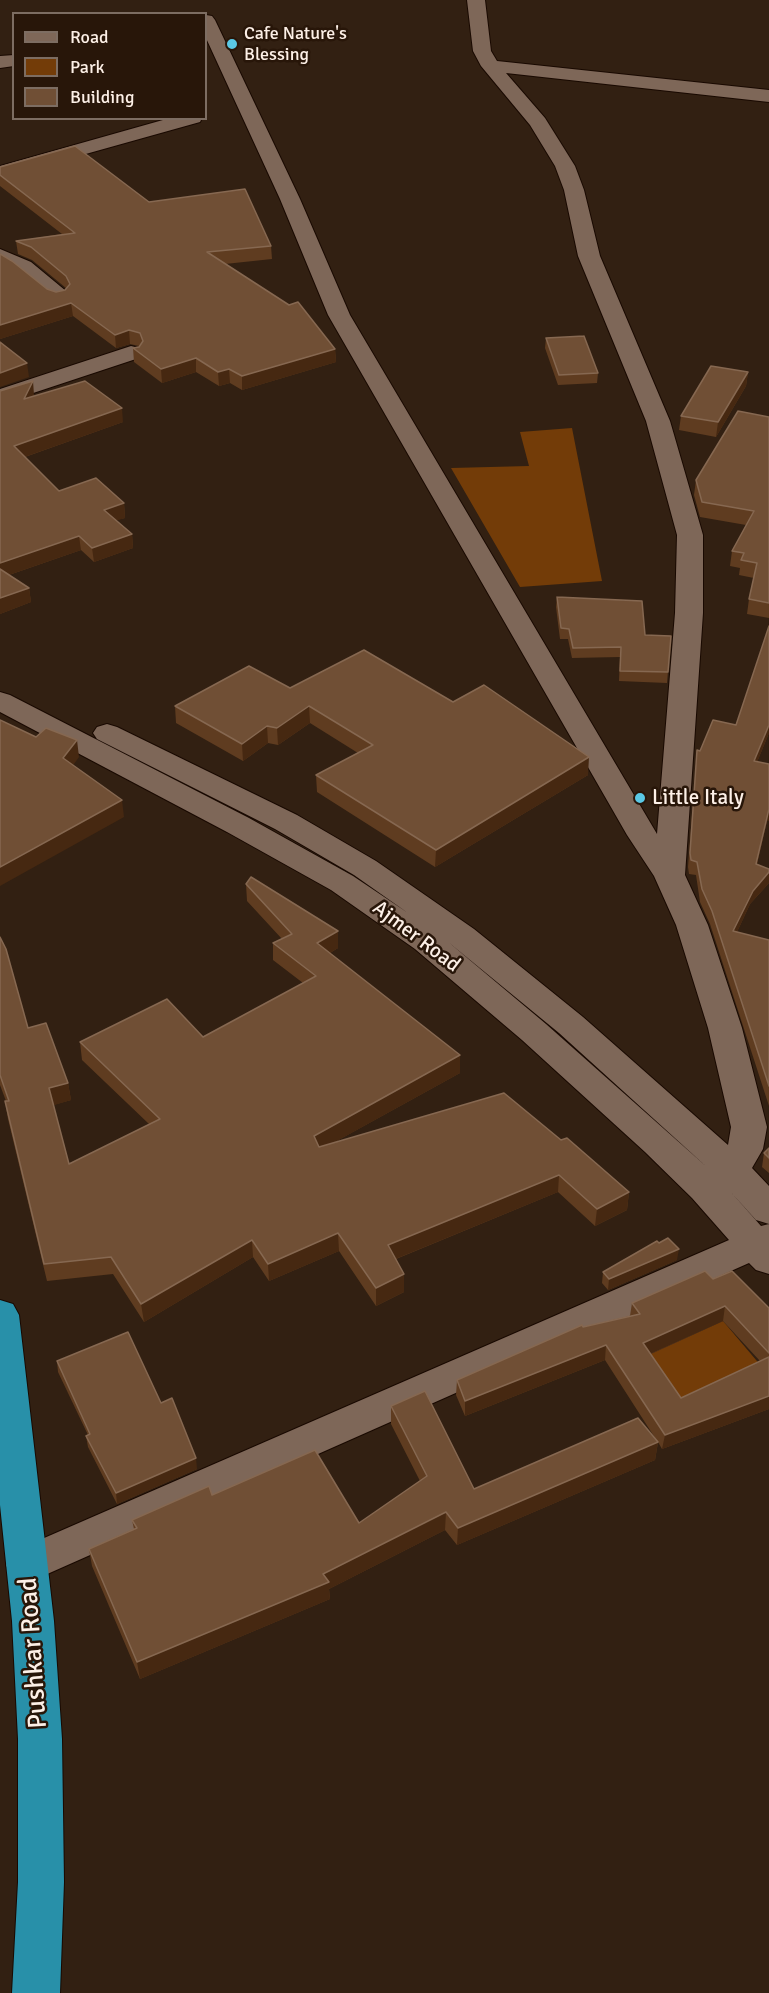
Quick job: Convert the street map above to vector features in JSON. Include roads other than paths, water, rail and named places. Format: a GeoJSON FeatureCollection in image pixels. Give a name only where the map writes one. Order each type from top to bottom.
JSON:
{"type":"FeatureCollection","features":[{"type":"Feature","properties":{"kind":"highway","name":"Pushkar Road"},"geometry":{"type":"LineString","coordinates":[[0,1315],[27,1565],[40,1739],[41,1882],[36,1993]]}},
{"type":"Feature","properties":{"kind":"street"},"geometry":{"type":"LineString","coordinates":[[477,0],[482,51],[490,66],[538,122],[565,166],[574,190],[590,256],[658,421],[690,535],[689,613],[669,875]]}},
{"type":"Feature","properties":{"kind":"street"},"geometry":{"type":"LineString","coordinates":[[207,30],[222,110],[290,200],[339,315],[364,361],[642,835],[669,875],[692,925],[726,1028],[749,1127],[745,1149],[718,1179]]}},
{"type":"Feature","properties":{"kind":"street"},"geometry":{"type":"LineString","coordinates":[[490,66],[769,96]]}},
{"type":"Feature","properties":{"kind":"street"},"geometry":{"type":"LineString","coordinates":[[0,172],[186,120]]}},
{"type":"Feature","properties":{"kind":"street"},"geometry":{"type":"LineString","coordinates":[[0,255],[23,267],[58,296]]}},
{"type":"Feature","properties":{"kind":"street"},"geometry":{"type":"LineString","coordinates":[[0,397],[132,353]]}},
{"type":"Feature","properties":{"kind":"street","name":"Ajmer Road"},"geometry":{"type":"LineString","coordinates":[[0,680],[286,822],[353,875],[534,1032],[718,1179],[765,1238]]}},
{"type":"Feature","properties":{"kind":"street","name":"Ajmer Road"},"geometry":{"type":"LineString","coordinates":[[0,701],[238,825],[353,875]]}},
{"type":"Feature","properties":{"kind":"street"},"geometry":{"type":"LineString","coordinates":[[27,1565],[765,1238]]}},
{"type":"Feature","properties":{"kind":"place","name":"Cafe Nature's Blessing"},"geometry":{"type":"Point","coordinates":[232,44]}},
{"type":"Feature","properties":{"kind":"place","name":"Little Italy"},"geometry":{"type":"Point","coordinates":[640,798]}}]}
